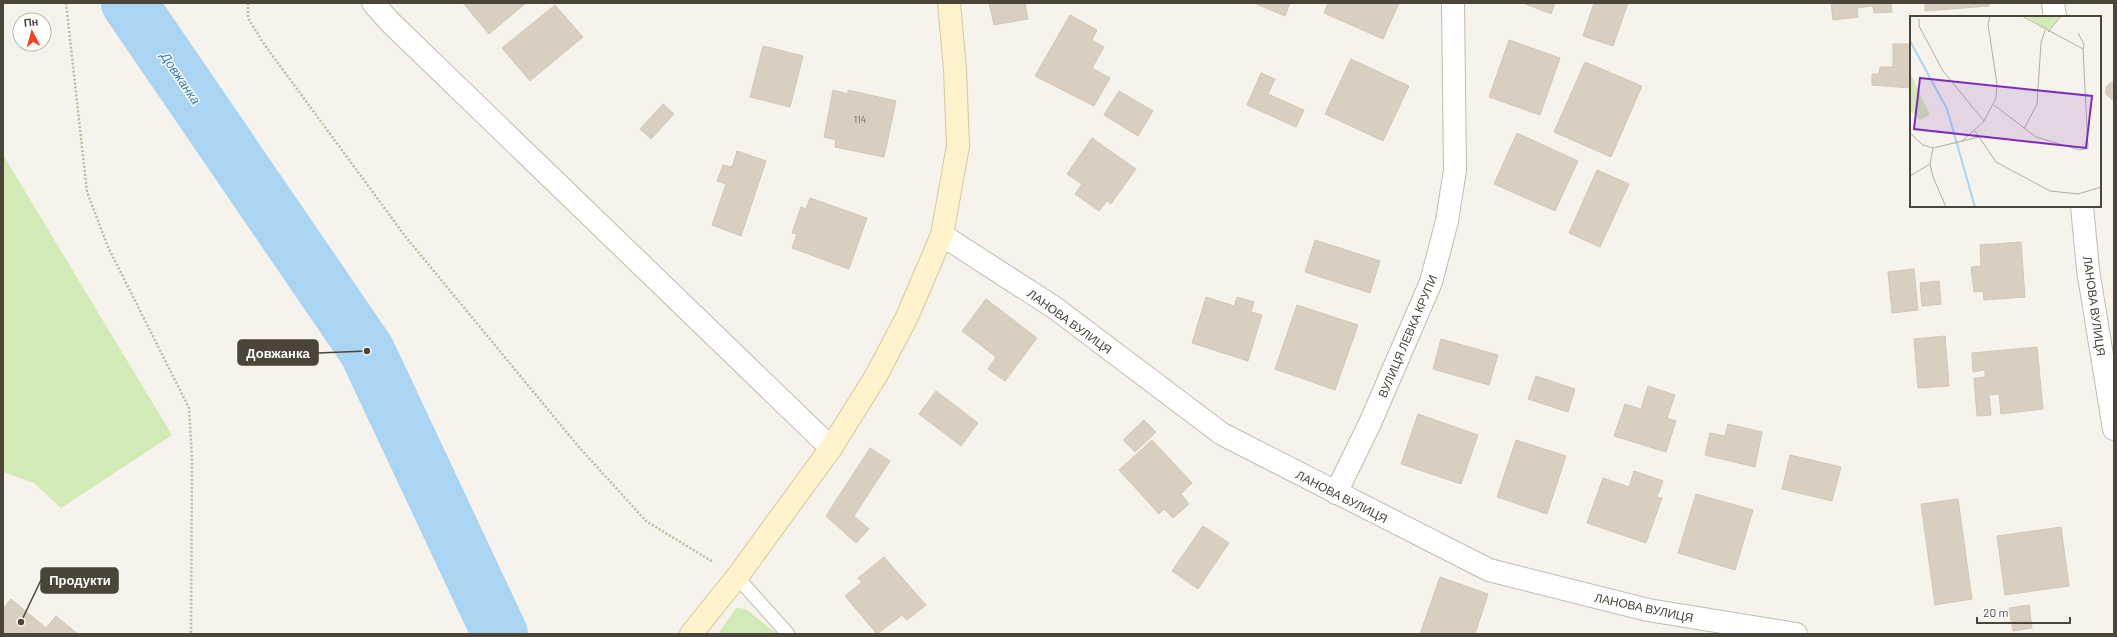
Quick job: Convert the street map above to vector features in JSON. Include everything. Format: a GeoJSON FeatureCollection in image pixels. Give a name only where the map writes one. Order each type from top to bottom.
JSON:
{"type":"FeatureCollection","features":[{"type":"Feature","properties":{"kind":"street"},"geometry":{"type":"LineString","coordinates":[[373,3],[401,33],[831,448]]}},
{"type":"Feature","properties":{"kind":"street"},"geometry":{"type":"LineString","coordinates":[[691,634],[737,577],[831,448],[876,376],[907,317],[942,235],[958,146],[955,69],[949,3]]}},
{"type":"Feature","properties":{"kind":"street","name":"ВУЛИЦЯ ЛЕВКА КРУПИ"},"geometry":{"type":"LineString","coordinates":[[1336,493],[1371,421],[1431,282],[1447,221],[1455,170],[1453,3]]}},
{"type":"Feature","properties":{"kind":"street"},"geometry":{"type":"LineString","coordinates":[[2053,3],[2055,16]]}},
{"type":"Feature","properties":{"kind":"street","name":"ЛАНОВА ВУЛИЦЯ"},"geometry":{"type":"LineString","coordinates":[[2082,207],[2088,270],[2114,429]]}},
{"type":"Feature","properties":{"kind":"street","name":"ЛАНОВА ВУЛИЦЯ"},"geometry":{"type":"LineString","coordinates":[[942,235],[1055,308],[1222,434],[1489,570],[1648,610],[1796,634]]}},
{"type":"Feature","properties":{"kind":"lane"},"geometry":{"type":"LineString","coordinates":[[737,577],[788,634]]}},
{"type":"Feature","properties":{"kind":"path"},"geometry":{"type":"LineString","coordinates":[[66,3],[87,192],[108,247],[189,408],[192,458],[191,634]]}},
{"type":"Feature","properties":{"kind":"path"},"geometry":{"type":"LineString","coordinates":[[248,3],[248,18],[264,44],[405,236],[578,446],[646,521],[737,577]]}},
{"type":"Feature","properties":{"kind":"green space"},"geometry":{"type":"Polygon","coordinates":[[[3,155],[172,435],[61,508],[34,483],[3,472],[3,155]]]}},
{"type":"Feature","properties":{"kind":"green space"},"geometry":{"type":"Polygon","coordinates":[[[736,608],[746,609],[777,634],[718,634],[736,608]]]}},
{"type":"Feature","properties":{"kind":"building"},"geometry":{"type":"Polygon","coordinates":[[[463,3],[526,3],[489,34],[463,3]]]}},
{"type":"Feature","properties":{"kind":"building"},"geometry":{"type":"Polygon","coordinates":[[[989,3],[1025,3],[1028,19],[994,25],[989,3]]]}},
{"type":"Feature","properties":{"kind":"building"},"geometry":{"type":"Polygon","coordinates":[[[1254,3],[1290,3],[1285,16],[1254,3]]]}},
{"type":"Feature","properties":{"kind":"building"},"geometry":{"type":"Polygon","coordinates":[[[1328,3],[1399,3],[1383,39],[1324,13],[1328,3]]]}},
{"type":"Feature","properties":{"kind":"building"},"geometry":{"type":"Polygon","coordinates":[[[1523,3],[1555,3],[1551,14],[1523,3]]]}},
{"type":"Feature","properties":{"kind":"building"},"geometry":{"type":"Polygon","coordinates":[[[1594,3],[1628,3],[1613,46],[1583,36],[1594,3]]]}},
{"type":"Feature","properties":{"kind":"building"},"geometry":{"type":"Polygon","coordinates":[[[1831,3],[1891,3],[1892,12],[1874,13],[1873,6],[1857,8],[1858,17],[1833,20],[1831,3]]]}},
{"type":"Feature","properties":{"kind":"building"},"geometry":{"type":"Polygon","coordinates":[[[1925,3],[1989,3],[1989,6],[1925,11],[1925,3]]]}},
{"type":"Feature","properties":{"kind":"building"},"geometry":{"type":"Polygon","coordinates":[[[555,5],[583,37],[530,81],[502,48],[555,5]]]}},
{"type":"Feature","properties":{"kind":"building"},"geometry":{"type":"Polygon","coordinates":[[[1070,15],[1097,30],[1092,40],[1104,47],[1092,68],[1110,78],[1094,106],[1035,76],[1070,15]]]}},
{"type":"Feature","properties":{"kind":"building"},"geometry":{"type":"Polygon","coordinates":[[[1509,40],[1560,58],[1540,115],[1489,97],[1509,40]]]}},
{"type":"Feature","properties":{"kind":"building"},"geometry":{"type":"Polygon","coordinates":[[[1893,44],[1910,44],[1910,88],[1872,85],[1872,74],[1879,74],[1880,67],[1893,67],[1893,44]]]}},
{"type":"Feature","properties":{"kind":"building"},"geometry":{"type":"Polygon","coordinates":[[[763,46],[803,56],[790,107],[750,97],[763,46]]]}},
{"type":"Feature","properties":{"kind":"building"},"geometry":{"type":"Polygon","coordinates":[[[1351,59],[1409,86],[1383,141],[1325,114],[1351,59]]]}},
{"type":"Feature","properties":{"kind":"building"},"geometry":{"type":"Polygon","coordinates":[[[1585,62],[1642,86],[1611,157],[1554,132],[1585,62]]]}},
{"type":"Feature","properties":{"kind":"building"},"geometry":{"type":"Polygon","coordinates":[[[1261,73],[1275,79],[1268,94],[1304,110],[1296,127],[1247,105],[1261,73]]]}},
{"type":"Feature","properties":{"kind":"building"},"geometry":{"type":"Polygon","coordinates":[[[2111,82],[2114,82],[2114,99],[2111,99],[2106,94],[2106,87],[2111,82]]]}},
{"type":"Feature","properties":{"kind":"building"},"geometry":{"type":"Polygon","coordinates":[[[833,90],[848,94],[848,90],[896,101],[884,157],[835,147],[836,140],[824,137],[833,90]]]}},
{"type":"Feature","properties":{"kind":"building"},"geometry":{"type":"Polygon","coordinates":[[[1119,91],[1153,111],[1138,136],[1104,115],[1119,91]]]}},
{"type":"Feature","properties":{"kind":"building"},"geometry":{"type":"Polygon","coordinates":[[[663,104],[674,114],[651,139],[640,129],[663,104]]]}},
{"type":"Feature","properties":{"kind":"building"},"geometry":{"type":"Polygon","coordinates":[[[1517,133],[1578,161],[1555,211],[1494,184],[1517,133]]]}},
{"type":"Feature","properties":{"kind":"building"},"geometry":{"type":"Polygon","coordinates":[[[1092,138],[1136,169],[1111,204],[1107,201],[1099,211],[1075,194],[1082,184],[1067,174],[1092,138]]]}},
{"type":"Feature","properties":{"kind":"building"},"geometry":{"type":"Polygon","coordinates":[[[737,151],[766,161],[741,236],[712,225],[726,184],[717,181],[723,165],[732,167],[737,151]]]}},
{"type":"Feature","properties":{"kind":"building"},"geometry":{"type":"Polygon","coordinates":[[[1597,170],[1629,184],[1600,247],[1569,233],[1597,170]]]}},
{"type":"Feature","properties":{"kind":"building"},"geometry":{"type":"Polygon","coordinates":[[[810,198],[867,218],[849,269],[792,248],[797,234],[792,233],[801,207],[806,209],[810,198]]]}},
{"type":"Feature","properties":{"kind":"building"},"geometry":{"type":"Polygon","coordinates":[[[1315,240],[1380,261],[1370,293],[1305,272],[1315,240]]]}},
{"type":"Feature","properties":{"kind":"building"},"geometry":{"type":"Polygon","coordinates":[[[2021,242],[2025,297],[1984,300],[1983,291],[1974,292],[1971,267],[1981,266],[1980,245],[2021,242]]]}},
{"type":"Feature","properties":{"kind":"building"},"geometry":{"type":"Polygon","coordinates":[[[1914,269],[1918,310],[1892,313],[1888,272],[1914,269]]]}},
{"type":"Feature","properties":{"kind":"building"},"geometry":{"type":"Polygon","coordinates":[[[1939,281],[1941,304],[1922,306],[1920,283],[1939,281]]]}},
{"type":"Feature","properties":{"kind":"building"},"geometry":{"type":"Polygon","coordinates":[[[1206,297],[1234,306],[1237,297],[1254,302],[1251,312],[1262,315],[1248,361],[1192,343],[1206,297]]]}},
{"type":"Feature","properties":{"kind":"building"},"geometry":{"type":"Polygon","coordinates":[[[986,299],[1037,338],[1005,381],[988,369],[996,357],[962,331],[986,299]]]}},
{"type":"Feature","properties":{"kind":"building"},"geometry":{"type":"Polygon","coordinates":[[[1297,305],[1358,325],[1335,390],[1275,369],[1297,305]]]}},
{"type":"Feature","properties":{"kind":"building"},"geometry":{"type":"Polygon","coordinates":[[[1945,336],[1949,386],[1918,388],[1914,339],[1945,336]]]}},
{"type":"Feature","properties":{"kind":"building"},"geometry":{"type":"Polygon","coordinates":[[[1441,339],[1498,355],[1489,385],[1433,369],[1441,339]]]}},
{"type":"Feature","properties":{"kind":"building"},"geometry":{"type":"Polygon","coordinates":[[[2037,347],[2043,409],[2001,414],[1999,394],[1989,395],[1991,415],[1977,416],[1974,378],[1985,377],[1985,370],[1973,372],[1972,353],[2037,347]]]}},
{"type":"Feature","properties":{"kind":"building"},"geometry":{"type":"Polygon","coordinates":[[[1536,376],[1575,389],[1568,412],[1528,399],[1536,376]]]}},
{"type":"Feature","properties":{"kind":"building"},"geometry":{"type":"Polygon","coordinates":[[[1648,386],[1675,395],[1667,418],[1676,421],[1666,452],[1614,436],[1625,404],[1641,409],[1648,386]]]}},
{"type":"Feature","properties":{"kind":"building"},"geometry":{"type":"Polygon","coordinates":[[[936,391],[978,423],[961,446],[919,414],[936,391]]]}},
{"type":"Feature","properties":{"kind":"building"},"geometry":{"type":"Polygon","coordinates":[[[1418,414],[1478,435],[1461,484],[1401,464],[1418,414]]]}},
{"type":"Feature","properties":{"kind":"building"},"geometry":{"type":"Polygon","coordinates":[[[1144,420],[1156,432],[1135,452],[1123,440],[1144,420]]]}},
{"type":"Feature","properties":{"kind":"building"},"geometry":{"type":"Polygon","coordinates":[[[1728,424],[1762,432],[1755,467],[1705,455],[1710,433],[1725,436],[1728,424]]]}},
{"type":"Feature","properties":{"kind":"building"},"geometry":{"type":"Polygon","coordinates":[[[1152,440],[1192,483],[1181,494],[1189,504],[1173,518],[1164,509],[1159,514],[1119,470],[1152,440]]]}},
{"type":"Feature","properties":{"kind":"building"},"geometry":{"type":"Polygon","coordinates":[[[1516,440],[1566,456],[1547,514],[1497,497],[1516,440]]]}},
{"type":"Feature","properties":{"kind":"building"},"geometry":{"type":"Polygon","coordinates":[[[870,448],[890,461],[854,516],[869,529],[856,543],[826,516],[870,448]]]}},
{"type":"Feature","properties":{"kind":"building"},"geometry":{"type":"Polygon","coordinates":[[[1790,455],[1841,467],[1832,501],[1782,489],[1790,455]]]}},
{"type":"Feature","properties":{"kind":"building"},"geometry":{"type":"Polygon","coordinates":[[[1634,471],[1663,481],[1657,497],[1662,498],[1646,543],[1587,523],[1603,478],[1629,487],[1634,471]]]}},
{"type":"Feature","properties":{"kind":"building"},"geometry":{"type":"Polygon","coordinates":[[[1696,494],[1753,510],[1735,570],[1678,553],[1696,494]]]}},
{"type":"Feature","properties":{"kind":"building"},"geometry":{"type":"Polygon","coordinates":[[[1958,499],[1972,599],[1935,605],[1921,504],[1958,499]]]}},
{"type":"Feature","properties":{"kind":"building"},"geometry":{"type":"Polygon","coordinates":[[[1203,526],[1229,543],[1198,589],[1172,571],[1203,526]]]}},
{"type":"Feature","properties":{"kind":"building"},"geometry":{"type":"Polygon","coordinates":[[[2061,527],[2069,586],[2005,595],[1997,536],[2061,527]]]}},
{"type":"Feature","properties":{"kind":"building"},"geometry":{"type":"Polygon","coordinates":[[[884,557],[926,605],[907,620],[902,615],[877,634],[845,596],[862,582],[858,578],[884,557]]]}},
{"type":"Feature","properties":{"kind":"building"},"geometry":{"type":"Polygon","coordinates":[[[1440,577],[1488,594],[1475,634],[1420,634],[1440,577]]]}},
{"type":"Feature","properties":{"kind":"building"},"geometry":{"type":"Polygon","coordinates":[[[11,599],[46,628],[56,616],[78,634],[3,634],[3,609],[11,599]]]}},
{"type":"Feature","properties":{"kind":"building"},"geometry":{"type":"Polygon","coordinates":[[[2029,605],[2032,628],[2013,631],[2009,608],[2029,605]]]}},
{"type":"Feature","properties":{"kind":"waterway","name":"Довжанка"},"geometry":{"type":"LineString","coordinates":[[129,3],[367,351],[500,634]]}},
{"type":"Feature","properties":{"kind":"place","name":"Довжанка"},"geometry":{"type":"Point","coordinates":[367,351]}},
{"type":"Feature","properties":{"kind":"place","name":"Продукти"},"geometry":{"type":"Point","coordinates":[21,622]}}]}
